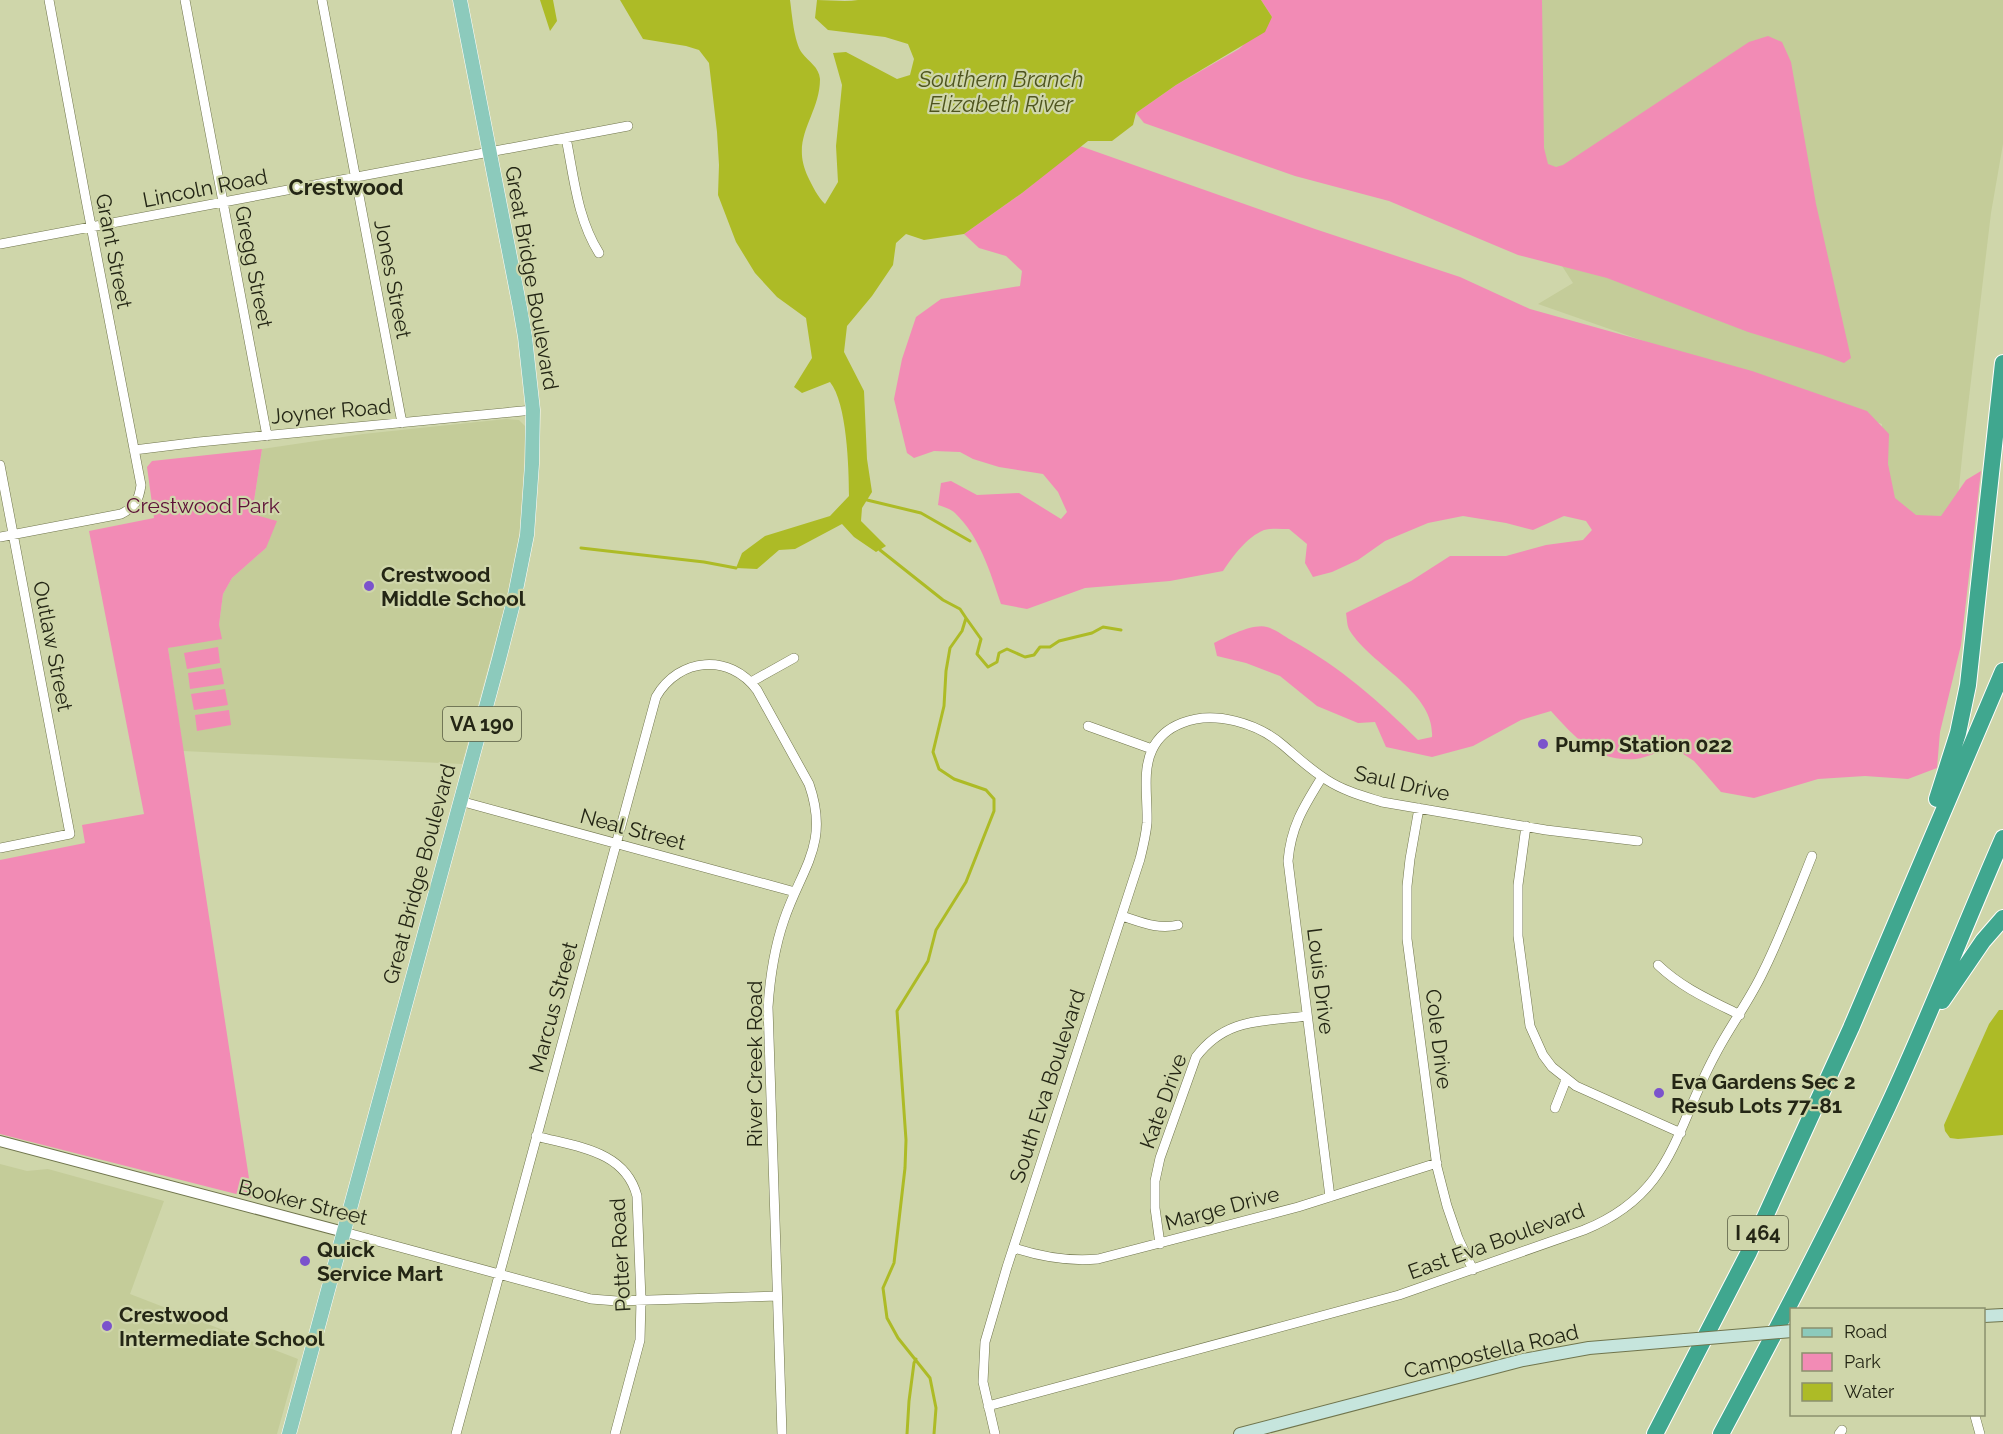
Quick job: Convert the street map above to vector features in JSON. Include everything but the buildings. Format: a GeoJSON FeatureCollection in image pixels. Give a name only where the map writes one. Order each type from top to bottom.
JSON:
{"type":"FeatureCollection","features":[{"type":"Feature","properties":{"kind":"highway"},"geometry":{"type":"LineString","coordinates":[[1851,1028],[1935,806],[1961,722],[1973,644],[2003,363]]}},
{"type":"Feature","properties":{"kind":"highway","name":"I 464"},"geometry":{"type":"LineString","coordinates":[[1655,1434],[1749,1252],[1851,1028],[2003,672]]}},
{"type":"Feature","properties":{"kind":"highway","name":"I 464"},"geometry":{"type":"LineString","coordinates":[[1720,1434],[1787,1312],[1843,1201],[1917,1040],[2003,838]]}},
{"type":"Feature","properties":{"kind":"highway"},"geometry":{"type":"LineString","coordinates":[[1917,1040],[1962,970],[2003,918]]}},
{"type":"Feature","properties":{"kind":"main road","name":"Great Bridge Boulevard"},"geometry":{"type":"LineString","coordinates":[[290,1434],[500,659],[524,554],[530,502],[533,410],[525,337],[460,0]]}},
{"type":"Feature","properties":{"kind":"main road"},"geometry":{"type":"LineString","coordinates":[[1985,1316],[2003,1315]]}},
{"type":"Feature","properties":{"kind":"main road","name":"Campostella Road"},"geometry":{"type":"LineString","coordinates":[[1240,1434],[1523,1359],[1589,1348],[1790,1331]]}},
{"type":"Feature","properties":{"kind":"street","name":"Grant Street"},"geometry":{"type":"LineString","coordinates":[[13,535],[121,514],[133,508],[139,497],[141,485],[49,0]]}},
{"type":"Feature","properties":{"kind":"street","name":"Gregg Street"},"geometry":{"type":"LineString","coordinates":[[185,0],[267,436]]}},
{"type":"Feature","properties":{"kind":"street","name":"Jones Street"},"geometry":{"type":"LineString","coordinates":[[322,0],[402,423]]}},
{"type":"Feature","properties":{"kind":"street","name":"Lincoln Road"},"geometry":{"type":"LineString","coordinates":[[0,244],[628,126]]}},
{"type":"Feature","properties":{"kind":"street"},"geometry":{"type":"LineString","coordinates":[[566,138],[581,215],[599,253]]}},
{"type":"Feature","properties":{"kind":"street","name":"Joyner Road"},"geometry":{"type":"LineString","coordinates":[[134,450],[533,410]]}},
{"type":"Feature","properties":{"kind":"street","name":"Outlaw Street"},"geometry":{"type":"LineString","coordinates":[[0,465],[70,834],[0,848]]}},
{"type":"Feature","properties":{"kind":"street"},"geometry":{"type":"LineString","coordinates":[[0,537],[13,535]]}},
{"type":"Feature","properties":{"kind":"street"},"geometry":{"type":"LineString","coordinates":[[751,682],[795,658]]}},
{"type":"Feature","properties":{"kind":"street","name":"Marcus Street"},"geometry":{"type":"LineString","coordinates":[[456,1434],[652,709],[660,690],[670,679],[697,665],[712,664],[730,669],[740,673],[751,682]]}},
{"type":"Feature","properties":{"kind":"street","name":"River Creek Road"},"geometry":{"type":"LineString","coordinates":[[751,682],[809,783],[817,814],[814,851],[795,891],[774,954],[768,1007],[782,1434]]}},
{"type":"Feature","properties":{"kind":"street","name":"Saul Drive"},"geometry":{"type":"LineString","coordinates":[[1152,749],[1164,733],[1175,726],[1204,717],[1224,719],[1268,735],[1283,744],[1322,777],[1360,795],[1382,802],[1526,826],[1638,841]]}},
{"type":"Feature","properties":{"kind":"street"},"geometry":{"type":"LineString","coordinates":[[1088,726],[1152,749]]}},
{"type":"Feature","properties":{"kind":"street","name":"South Eva Boulevard"},"geometry":{"type":"LineString","coordinates":[[995,1434],[983,1382],[984,1342],[1144,842],[1149,760],[1152,749]]}},
{"type":"Feature","properties":{"kind":"street","name":"Louis Drive"},"geometry":{"type":"LineString","coordinates":[[1322,777],[1302,808],[1296,822],[1288,861],[1330,1197]]}},
{"type":"Feature","properties":{"kind":"street","name":"Neal Street"},"geometry":{"type":"LineString","coordinates":[[460,801],[795,891]]}},
{"type":"Feature","properties":{"kind":"street","name":"Cole Drive"},"geometry":{"type":"LineString","coordinates":[[1419,808],[1408,877],[1407,939],[1437,1163],[1447,1206],[1458,1238],[1473,1270]]}},
{"type":"Feature","properties":{"kind":"street"},"geometry":{"type":"LineString","coordinates":[[1526,826],[1517,910],[1527,1009],[1532,1032],[1543,1055],[1566,1080],[1596,1096],[1681,1133]]}},
{"type":"Feature","properties":{"kind":"street","name":"East Eva Boulevard"},"geometry":{"type":"LineString","coordinates":[[988,1406],[1399,1295],[1584,1230],[1626,1207],[1641,1195],[1668,1160],[1706,1071],[1762,975],[1812,856]]}},
{"type":"Feature","properties":{"kind":"street"},"geometry":{"type":"LineString","coordinates":[[1122,916],[1156,927],[1178,925]]}},
{"type":"Feature","properties":{"kind":"street"},"geometry":{"type":"LineString","coordinates":[[1658,965],[1672,979],[1689,990],[1740,1015]]}},
{"type":"Feature","properties":{"kind":"street","name":"Kate Drive"},"geometry":{"type":"LineString","coordinates":[[1160,1244],[1155,1208],[1155,1181],[1160,1158],[1196,1057],[1205,1045],[1230,1028],[1243,1024],[1307,1016]]}},
{"type":"Feature","properties":{"kind":"street"},"geometry":{"type":"LineString","coordinates":[[1555,1108],[1566,1080]]}},
{"type":"Feature","properties":{"kind":"street","name":"Potter Road"},"geometry":{"type":"LineString","coordinates":[[536,1136],[608,1157],[617,1163],[632,1181],[637,1196],[641,1300],[640,1340],[615,1434]]}},
{"type":"Feature","properties":{"kind":"street","name":"Booker Street"},"geometry":{"type":"LineString","coordinates":[[0,1141],[591,1299],[617,1301],[777,1296]]}},
{"type":"Feature","properties":{"kind":"street","name":"Marge Drive"},"geometry":{"type":"LineString","coordinates":[[1014,1248],[1052,1258],[1085,1260],[1119,1255],[1330,1197],[1437,1163]]}},
{"type":"Feature","properties":{"kind":"street"},"geometry":{"type":"LineString","coordinates":[[1974,1416],[1980,1434]]}},
{"type":"Feature","properties":{"kind":"shaded area"},"geometry":{"type":"Polygon","coordinates":[[[1391,0],[2003,0],[2003,144],[1991,213],[1963,448],[1940,672],[1878,485],[1882,424],[1538,304],[1573,283],[1391,0]]]}},
{"type":"Feature","properties":{"kind":"shaded area","name":"Crestwood Middle School"},"geometry":{"type":"Polygon","coordinates":[[[506,419],[519,420],[525,426],[528,437],[518,558],[462,764],[183,751],[168,648],[219,625],[223,594],[232,578],[266,548],[252,515],[262,449],[363,434],[506,419]]]}},
{"type":"Feature","properties":{"kind":"shaded area","name":"Crestwood Intermediate School"},"geometry":{"type":"Polygon","coordinates":[[[0,1164],[27,1171],[48,1169],[164,1201],[130,1294],[298,1359],[277,1434],[0,1434],[0,1164]]]}},
{"type":"Feature","properties":{"kind":"green space"},"geometry":{"type":"Polygon","coordinates":[[[1261,0],[1542,0],[1544,148],[1548,164],[1556,167],[1563,165],[1749,42],[1768,36],[1782,42],[1791,62],[1816,204],[1851,358],[1844,363],[1748,332],[1607,278],[1518,255],[1389,201],[1295,176],[1144,123],[1136,113],[1176,85],[1239,49],[1272,17],[1261,0]]]}},
{"type":"Feature","properties":{"kind":"green space"},"geometry":{"type":"Polygon","coordinates":[[[1080,146],[1315,229],[1460,277],[1530,309],[1752,371],[1867,411],[1889,434],[1888,464],[1895,498],[1916,515],[1941,516],[1966,480],[1981,471],[1961,645],[1940,732],[1937,768],[1908,779],[1865,776],[1818,779],[1754,798],[1721,792],[1694,761],[1671,746],[1636,759],[1609,757],[1598,753],[1569,731],[1551,711],[1521,720],[1473,746],[1432,757],[1386,747],[1375,722],[1358,723],[1317,706],[1280,676],[1246,663],[1217,656],[1214,643],[1254,627],[1270,628],[1309,650],[1342,673],[1389,712],[1418,740],[1432,737],[1430,721],[1424,706],[1400,680],[1360,644],[1349,629],[1346,613],[1411,581],[1450,556],[1506,556],[1546,545],[1583,540],[1592,530],[1586,521],[1564,516],[1533,530],[1463,516],[1428,523],[1385,541],[1358,560],[1332,572],[1313,577],[1305,563],[1307,544],[1289,529],[1267,529],[1246,542],[1223,571],[1170,581],[1085,588],[1027,609],[1001,604],[978,544],[964,522],[947,508],[938,505],[941,483],[951,481],[977,495],[1019,493],[1061,519],[1067,512],[1058,492],[1043,474],[999,467],[973,459],[960,452],[934,451],[914,458],[907,453],[894,399],[902,359],[916,317],[941,299],[1020,286],[1022,271],[1006,256],[979,248],[964,234],[1022,193],[1080,146]]]}},
{"type":"Feature","properties":{"kind":"green space","name":"Crestwood Park"},"geometry":{"type":"Polygon","coordinates":[[[262,449],[252,514],[277,521],[266,548],[232,578],[223,594],[219,625],[222,639],[168,648],[252,1198],[0,1134],[0,860],[85,843],[82,825],[144,814],[89,531],[154,518],[147,467],[152,461],[262,449]]]}},
{"type":"Feature","properties":{"kind":"green space"},"geometry":{"type":"Polygon","coordinates":[[[218,647],[220,663],[187,669],[184,653],[218,647]]]}},
{"type":"Feature","properties":{"kind":"green space"},"geometry":{"type":"Polygon","coordinates":[[[221,668],[224,684],[190,689],[188,673],[221,668]]]}},
{"type":"Feature","properties":{"kind":"green space"},"geometry":{"type":"Polygon","coordinates":[[[225,689],[228,705],[194,710],[191,694],[225,689]]]}},
{"type":"Feature","properties":{"kind":"green space"},"geometry":{"type":"Polygon","coordinates":[[[229,710],[231,725],[197,731],[195,715],[229,710]]]}},
{"type":"Feature","properties":{"kind":"water"},"geometry":{"type":"Polygon","coordinates":[[[540,0],[553,0],[557,21],[550,31],[540,0]]]}},
{"type":"Feature","properties":{"kind":"water","name":"Southern Branch Elizabeth River"},"geometry":{"type":"Polygon","coordinates":[[[620,0],[790,0],[799,48],[816,68],[820,79],[819,92],[803,138],[802,150],[803,163],[808,177],[817,195],[825,204],[838,182],[836,146],[842,85],[833,53],[846,52],[897,79],[910,75],[914,59],[908,44],[885,37],[828,30],[815,18],[817,0],[1261,0],[1272,17],[1265,32],[1176,85],[1136,113],[1133,125],[1112,141],[1088,141],[1022,193],[964,234],[924,240],[906,234],[896,243],[893,265],[872,296],[847,326],[844,352],[864,391],[867,459],[872,492],[862,508],[861,521],[886,546],[876,552],[854,537],[842,524],[795,549],[779,550],[757,569],[736,568],[742,553],[765,536],[830,516],[849,496],[846,436],[840,405],[830,382],[802,393],[794,387],[812,358],[806,318],[777,297],[755,273],[736,242],[718,195],[717,132],[709,63],[699,50],[643,39],[620,0]]]}},
{"type":"Feature","properties":{"kind":"water"},"geometry":{"type":"Polygon","coordinates":[[[1999,1010],[2003,1010],[2003,1135],[1950,1138],[1944,1125],[1989,1024],[1999,1010]]]}},
{"type":"Feature","properties":{"kind":"waterway"},"geometry":{"type":"LineString","coordinates":[[867,500],[921,513],[970,541]]}},
{"type":"Feature","properties":{"kind":"waterway"},"geometry":{"type":"LineString","coordinates":[[581,548],[704,562],[736,568]]}},
{"type":"Feature","properties":{"kind":"waterway"},"geometry":{"type":"LineString","coordinates":[[880,550],[943,600],[960,609],[966,618],[962,631],[950,648],[944,706],[933,752],[939,769],[954,779],[986,790],[994,799],[994,811],[966,882],[936,930],[928,961],[897,1011],[906,1140],[905,1168],[894,1263],[883,1288],[887,1318],[898,1338],[930,1378],[936,1408],[934,1434]]}},
{"type":"Feature","properties":{"kind":"waterway"},"geometry":{"type":"LineString","coordinates":[[966,618],[981,639],[977,654],[988,667],[997,662],[999,653],[1007,649],[1025,657],[1034,655],[1040,647],[1050,647],[1059,641],[1092,633],[1103,627],[1121,630]]}},
{"type":"Feature","properties":{"kind":"waterway"},"geometry":{"type":"LineString","coordinates":[[907,1434],[909,1401],[916,1359]]}},
{"type":"Feature","properties":{"kind":"place","name":"Crestwood Middle School"},"geometry":{"type":"Point","coordinates":[369,586]}},
{"type":"Feature","properties":{"kind":"place","name":"Pump Station 022"},"geometry":{"type":"Point","coordinates":[1543,744]}},
{"type":"Feature","properties":{"kind":"place","name":"Eva Gardens Sec 2 Resub Lots 77-81"},"geometry":{"type":"Point","coordinates":[1659,1093]}},
{"type":"Feature","properties":{"kind":"place","name":"Quick Service Mart"},"geometry":{"type":"Point","coordinates":[305,1261]}},
{"type":"Feature","properties":{"kind":"place","name":"Crestwood Intermediate School"},"geometry":{"type":"Point","coordinates":[107,1326]}},
{"type":"Feature","properties":{"kind":"district","name":"Crestwood"},"geometry":{"type":"Point","coordinates":[346,187]}}]}
